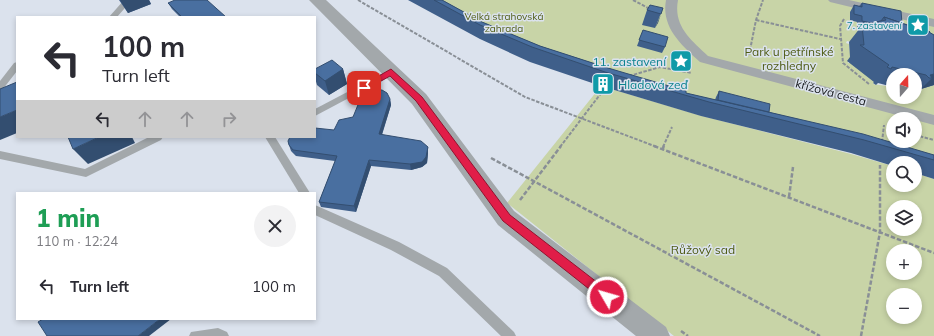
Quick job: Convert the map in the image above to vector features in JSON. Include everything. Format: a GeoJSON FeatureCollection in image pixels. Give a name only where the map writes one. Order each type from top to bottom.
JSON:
{"type":"FeatureCollection","features":[{"type":"Feature","properties":{"kind":"street"},"geometry":{"type":"LineString","coordinates":[[317,0],[419,99],[506,218],[657,336]]}},
{"type":"Feature","properties":{"kind":"street","name":"křížová cesta"},"geometry":{"type":"LineString","coordinates":[[672,0],[671,13],[680,38],[704,59],[934,120]]}},
{"type":"Feature","properties":{"kind":"street"},"geometry":{"type":"LineString","coordinates":[[834,0],[934,23]]}},
{"type":"Feature","properties":{"kind":"lane"},"geometry":{"type":"LineString","coordinates":[[113,16],[128,0]]}},
{"type":"Feature","properties":{"kind":"lane"},"geometry":{"type":"LineString","coordinates":[[0,87],[16,66]]}},
{"type":"Feature","properties":{"kind":"lane"},"geometry":{"type":"LineString","coordinates":[[316,113],[391,72]]}},
{"type":"Feature","properties":{"kind":"lane"},"geometry":{"type":"LineString","coordinates":[[0,155],[86,173],[156,138]]}},
{"type":"Feature","properties":{"kind":"lane"},"geometry":{"type":"LineString","coordinates":[[271,138],[304,192]]}},
{"type":"Feature","properties":{"kind":"lane"},"geometry":{"type":"LineString","coordinates":[[316,210],[395,246],[443,272],[510,336]]}},
{"type":"Feature","properties":{"kind":"lane"},"geometry":{"type":"LineString","coordinates":[[195,336],[218,334],[223,336]]}},
{"type":"Feature","properties":{"kind":"path"},"geometry":{"type":"LineString","coordinates":[[358,0],[525,97],[934,253]]}},
{"type":"Feature","properties":{"kind":"path"},"geometry":{"type":"LineString","coordinates":[[749,54],[756,20],[763,0]]}},
{"type":"Feature","properties":{"kind":"path"},"geometry":{"type":"LineString","coordinates":[[756,20],[840,39]]}},
{"type":"Feature","properties":{"kind":"path"},"geometry":{"type":"LineString","coordinates":[[840,26],[843,63],[870,86]]}},
{"type":"Feature","properties":{"kind":"path"},"geometry":{"type":"LineString","coordinates":[[622,78],[651,67],[669,66],[694,73]]}},
{"type":"Feature","properties":{"kind":"path"},"geometry":{"type":"LineString","coordinates":[[506,218],[605,88]]}},
{"type":"Feature","properties":{"kind":"path"},"geometry":{"type":"LineString","coordinates":[[876,124],[886,126]]}},
{"type":"Feature","properties":{"kind":"path"},"geometry":{"type":"LineString","coordinates":[[662,150],[672,127]]}},
{"type":"Feature","properties":{"kind":"path"},"geometry":{"type":"LineString","coordinates":[[922,137],[934,140]]}},
{"type":"Feature","properties":{"kind":"path"},"geometry":{"type":"LineString","coordinates":[[488,156],[820,336]]}},
{"type":"Feature","properties":{"kind":"path"},"geometry":{"type":"LineString","coordinates":[[861,336],[880,232],[880,165]]}},
{"type":"Feature","properties":{"kind":"path"},"geometry":{"type":"LineString","coordinates":[[789,197],[793,166]]}},
{"type":"Feature","properties":{"kind":"path"},"geometry":{"type":"LineString","coordinates":[[676,327],[688,336]]}},
{"type":"Feature","properties":{"kind":"green space","name":"Park u petřínské rozhledny"},"geometry":{"type":"Polygon","coordinates":[[[416,0],[934,0],[934,62],[847,41],[846,43],[849,44],[851,62],[848,61],[848,63],[852,63],[875,82],[873,84],[886,86],[886,104],[922,104],[922,89],[934,85],[934,174],[922,167],[922,156],[886,156],[729,119],[416,0]],[[850,12],[850,20],[857,22],[857,27],[897,36],[850,12]]]}},
{"type":"Feature","properties":{"kind":"green space","name":"Růžový sad"},"geometry":{"type":"Polygon","coordinates":[[[601,86],[702,116],[886,164],[886,192],[922,192],[922,175],[934,179],[934,336],[674,336],[507,203],[601,86]]]}},
{"type":"Feature","properties":{"kind":"building"},"geometry":{"type":"Polygon","coordinates":[[[175,0],[207,0],[225,16],[181,16],[168,3],[175,0]]]}},
{"type":"Feature","properties":{"kind":"building"},"geometry":{"type":"Polygon","coordinates":[[[434,0],[442,0],[482,22],[540,46],[686,91],[686,93],[863,134],[886,141],[886,146],[709,102],[605,72],[532,47],[480,25],[434,0]]]}},
{"type":"Feature","properties":{"kind":"building"},"geometry":{"type":"Polygon","coordinates":[[[862,3],[901,11],[902,23],[884,17],[881,21],[871,23],[862,21],[862,16],[854,14],[854,5],[862,7],[862,3]]]}},
{"type":"Feature","properties":{"kind":"building"},"geometry":{"type":"Polygon","coordinates":[[[650,5],[663,8],[661,14],[647,10],[650,5]]]}},
{"type":"Feature","properties":{"kind":"building"},"geometry":{"type":"Polygon","coordinates":[[[884,17],[907,25],[926,27],[924,28],[934,35],[934,74],[930,75],[932,78],[922,74],[922,68],[889,68],[887,67],[889,65],[860,45],[864,45],[862,25],[886,20],[884,17]]]}},
{"type":"Feature","properties":{"kind":"building"},"geometry":{"type":"Polygon","coordinates":[[[643,30],[668,37],[665,47],[639,40],[643,30]]]}},
{"type":"Feature","properties":{"kind":"building"},"geometry":{"type":"Polygon","coordinates":[[[332,60],[343,69],[325,81],[316,74],[316,68],[332,60]]]}},
{"type":"Feature","properties":{"kind":"building"},"geometry":{"type":"Polygon","coordinates":[[[16,82],[16,110],[0,117],[0,89],[16,82]]]}},
{"type":"Feature","properties":{"kind":"building"},"geometry":{"type":"Polygon","coordinates":[[[373,90],[382,90],[387,93],[390,99],[379,134],[421,141],[428,147],[426,157],[422,162],[410,164],[369,160],[354,206],[319,202],[337,156],[293,150],[288,141],[290,138],[316,138],[316,128],[334,130],[339,120],[353,117],[362,95],[373,90]]]}},
{"type":"Feature","properties":{"kind":"building"},"geometry":{"type":"Polygon","coordinates":[[[719,91],[770,104],[769,112],[718,100],[719,91]]]}},
{"type":"Feature","properties":{"kind":"building"},"geometry":{"type":"Polygon","coordinates":[[[68,138],[97,138],[73,149],[68,138]]]}},
{"type":"Feature","properties":{"kind":"building"},"geometry":{"type":"Polygon","coordinates":[[[892,148],[910,148],[934,155],[934,160],[892,148]]]}},
{"type":"Feature","properties":{"kind":"building"},"geometry":{"type":"Polygon","coordinates":[[[41,320],[159,320],[138,336],[47,336],[38,322],[41,320]]]}},
{"type":"Feature","properties":{"kind":"place","name":"7. zastavení"},"geometry":{"type":"Point","coordinates":[918,25]}},
{"type":"Feature","properties":{"kind":"place","name":"11. zastavení"},"geometry":{"type":"Point","coordinates":[681,61]}},
{"type":"Feature","properties":{"kind":"place","name":"Hladová zeď"},"geometry":{"type":"Point","coordinates":[603,84]}},
{"type":"Feature","properties":{"kind":"route"},"geometry":{"type":"LineString","coordinates":[[364,88],[391,72],[419,99],[506,218],[607,297]]}},
{"type":"Feature","properties":{"kind":"park label","name":"Velká strahovská zahrada"},"geometry":{"type":"Point","coordinates":[504,22]}}]}
